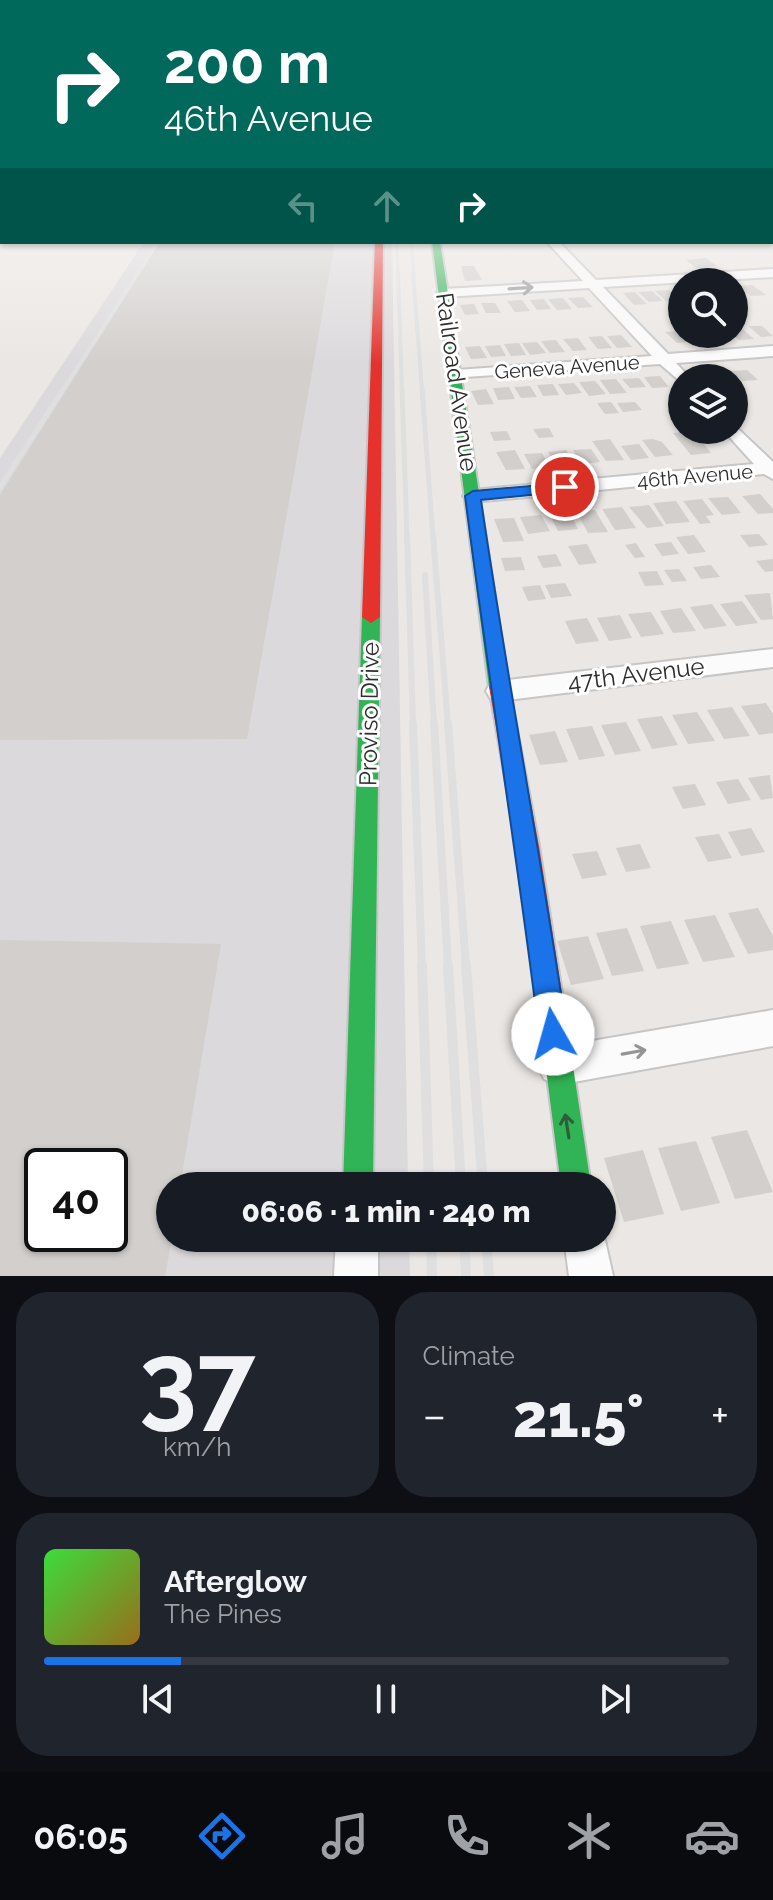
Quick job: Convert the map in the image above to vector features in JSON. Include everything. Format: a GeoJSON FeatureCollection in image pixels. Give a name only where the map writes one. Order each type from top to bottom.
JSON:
{"type":"FeatureCollection","features":[{"type":"Feature","properties":{"kind":"street","name":"Proviso Drive"},"geometry":{"type":"LineString","coordinates":[[358,1172],[379,245]]}},
{"type":"Feature","properties":{"kind":"street","name":"Railroad Avenue"},"geometry":{"type":"LineString","coordinates":[[437,245],[499,691],[528,846],[574,1172]]}},
{"type":"Feature","properties":{"kind":"street"},"geometry":{"type":"LineString","coordinates":[[555,245],[669,364]]}},
{"type":"Feature","properties":{"kind":"street"},"geometry":{"type":"LineString","coordinates":[[444,293],[773,273]]}},
{"type":"Feature","properties":{"kind":"street","name":"Geneva Avenue"},"geometry":{"type":"LineString","coordinates":[[456,375],[773,351]]}},
{"type":"Feature","properties":{"kind":"street"},"geometry":{"type":"LineString","coordinates":[[746,444],[772,470]]}},
{"type":"Feature","properties":{"kind":"street","name":"46th Avenue"},"geometry":{"type":"LineString","coordinates":[[473,496],[772,470]]}},
{"type":"Feature","properties":{"kind":"street","name":"47th Avenue"},"geometry":{"type":"LineString","coordinates":[[499,691],[773,658]]}},
{"type":"Feature","properties":{"kind":"street"},"geometry":{"type":"LineString","coordinates":[[557,1066],[773,1028]]}},
{"type":"Feature","properties":{"kind":"street"},"geometry":{"type":"LineString","coordinates":[[356,1276],[357,1252]]}},
{"type":"Feature","properties":{"kind":"street"},"geometry":{"type":"LineString","coordinates":[[587,1252],[591,1276]]}},
{"type":"Feature","properties":{"kind":"shaded area"},"geometry":{"type":"Polygon","coordinates":[[[142,245],[392,245],[408,1172],[156,1172],[156,1252],[409,1252],[410,1276],[0,1276],[0,458],[142,245]]]}},
{"type":"Feature","properties":{"kind":"building"},"geometry":{"type":"Polygon","coordinates":[[[158,245],[335,245],[247,739],[0,740],[0,495],[158,245]]]}},
{"type":"Feature","properties":{"kind":"building"},"geometry":{"type":"Polygon","coordinates":[[[706,258],[717,266],[696,268],[686,260],[706,258]]]}},
{"type":"Feature","properties":{"kind":"building"},"geometry":{"type":"Polygon","coordinates":[[[461,266],[474,266],[482,280],[465,281],[461,266]]]}},
{"type":"Feature","properties":{"kind":"building"},"geometry":{"type":"Polygon","coordinates":[[[748,285],[752,285],[766,295],[751,296],[748,285]]]}},
{"type":"Feature","properties":{"kind":"building"},"geometry":{"type":"Polygon","coordinates":[[[668,290],[668,301],[666,301],[655,291],[668,290]]]}},
{"type":"Feature","properties":{"kind":"building"},"geometry":{"type":"Polygon","coordinates":[[[652,291],[663,301],[649,302],[638,292],[652,291]]]}},
{"type":"Feature","properties":{"kind":"building"},"geometry":{"type":"Polygon","coordinates":[[[635,292],[647,304],[634,305],[623,293],[635,292]]]}},
{"type":"Feature","properties":{"kind":"building"},"geometry":{"type":"Polygon","coordinates":[[[583,297],[593,307],[578,308],[568,298],[583,297]]]}},
{"type":"Feature","properties":{"kind":"building"},"geometry":{"type":"Polygon","coordinates":[[[563,298],[572,309],[557,310],[548,299],[563,298]]]}},
{"type":"Feature","properties":{"kind":"building"},"geometry":{"type":"Polygon","coordinates":[[[544,299],[551,309],[537,310],[530,300],[544,299]]]}},
{"type":"Feature","properties":{"kind":"building"},"geometry":{"type":"Polygon","coordinates":[[[522,300],[530,311],[515,312],[507,301],[522,300]]]}},
{"type":"Feature","properties":{"kind":"building"},"geometry":{"type":"Polygon","coordinates":[[[481,303],[495,303],[501,313],[486,313],[481,303]]]}},
{"type":"Feature","properties":{"kind":"building"},"geometry":{"type":"Polygon","coordinates":[[[474,304],[479,314],[465,315],[460,305],[474,304]]]}},
{"type":"Feature","properties":{"kind":"building"},"geometry":{"type":"Polygon","coordinates":[[[748,326],[762,326],[773,336],[761,337],[748,326]]]}},
{"type":"Feature","properties":{"kind":"building"},"geometry":{"type":"Polygon","coordinates":[[[621,335],[632,347],[617,348],[607,336],[621,335]]]}},
{"type":"Feature","properties":{"kind":"building"},"geometry":{"type":"Polygon","coordinates":[[[602,336],[612,348],[598,349],[588,337],[602,336]]]}},
{"type":"Feature","properties":{"kind":"building"},"geometry":{"type":"Polygon","coordinates":[[[578,338],[587,350],[573,351],[563,339],[578,338]]]}},
{"type":"Feature","properties":{"kind":"building"},"geometry":{"type":"Polygon","coordinates":[[[556,340],[565,352],[550,353],[541,341],[556,340]]]}},
{"type":"Feature","properties":{"kind":"building"},"geometry":{"type":"Polygon","coordinates":[[[537,342],[546,353],[530,355],[522,343],[537,342]]]}},
{"type":"Feature","properties":{"kind":"building"},"geometry":{"type":"Polygon","coordinates":[[[519,343],[526,355],[511,356],[504,344],[519,343]]]}},
{"type":"Feature","properties":{"kind":"building"},"geometry":{"type":"Polygon","coordinates":[[[500,345],[506,356],[491,357],[485,346],[500,345]]]}},
{"type":"Feature","properties":{"kind":"building"},"geometry":{"type":"Polygon","coordinates":[[[480,346],[487,358],[471,359],[465,347],[480,346]]]}},
{"type":"Feature","properties":{"kind":"building"},"geometry":{"type":"Polygon","coordinates":[[[748,371],[758,380],[748,381],[748,371]]]}},
{"type":"Feature","properties":{"kind":"building"},"geometry":{"type":"Polygon","coordinates":[[[660,376],[668,387],[652,388],[644,377],[660,376]]]}},
{"type":"Feature","properties":{"kind":"building"},"geometry":{"type":"Polygon","coordinates":[[[639,378],[646,387],[630,388],[622,379],[639,378]]]}},
{"type":"Feature","properties":{"kind":"building"},"geometry":{"type":"Polygon","coordinates":[[[616,379],[627,393],[610,394],[600,380],[616,379]]]}},
{"type":"Feature","properties":{"kind":"building"},"geometry":{"type":"Polygon","coordinates":[[[595,381],[606,394],[589,396],[579,382],[595,381]]]}},
{"type":"Feature","properties":{"kind":"building"},"geometry":{"type":"Polygon","coordinates":[[[574,383],[582,393],[566,395],[558,384],[574,383]]]}},
{"type":"Feature","properties":{"kind":"building"},"geometry":{"type":"Polygon","coordinates":[[[553,384],[559,395],[543,396],[537,385],[553,384]]]}},
{"type":"Feature","properties":{"kind":"building"},"geometry":{"type":"Polygon","coordinates":[[[530,386],[537,397],[521,398],[514,387],[530,386]]]}},
{"type":"Feature","properties":{"kind":"building"},"geometry":{"type":"Polygon","coordinates":[[[509,387],[515,399],[498,400],[493,388],[509,387]]]}},
{"type":"Feature","properties":{"kind":"building"},"geometry":{"type":"Polygon","coordinates":[[[486,389],[494,404],[478,405],[471,391],[486,389]]]}},
{"type":"Feature","properties":{"kind":"building"},"geometry":{"type":"Polygon","coordinates":[[[611,402],[619,413],[605,414],[597,403],[611,402]]]}},
{"type":"Feature","properties":{"kind":"building"},"geometry":{"type":"Polygon","coordinates":[[[635,402],[642,410],[623,412],[617,403],[635,402]]]}},
{"type":"Feature","properties":{"kind":"building"},"geometry":{"type":"Polygon","coordinates":[[[549,428],[554,437],[539,438],[533,429],[549,428]]]}},
{"type":"Feature","properties":{"kind":"building"},"geometry":{"type":"Polygon","coordinates":[[[507,431],[511,440],[494,441],[490,432],[507,431]]]}},
{"type":"Feature","properties":{"kind":"building"},"geometry":{"type":"Polygon","coordinates":[[[610,439],[624,460],[606,461],[592,441],[610,439]]]}},
{"type":"Feature","properties":{"kind":"building"},"geometry":{"type":"Polygon","coordinates":[[[642,440],[662,442],[673,455],[655,457],[642,440]]]}},
{"type":"Feature","properties":{"kind":"building"},"geometry":{"type":"Polygon","coordinates":[[[639,444],[649,458],[631,460],[621,446],[639,444]]]}},
{"type":"Feature","properties":{"kind":"building"},"geometry":{"type":"Polygon","coordinates":[[[682,444],[704,444],[711,453],[691,455],[682,444]]]}},
{"type":"Feature","properties":{"kind":"building"},"geometry":{"type":"Polygon","coordinates":[[[591,449],[600,462],[582,464],[573,450],[591,449]]]}},
{"type":"Feature","properties":{"kind":"building"},"geometry":{"type":"Polygon","coordinates":[[[515,450],[525,469],[506,470],[496,452],[515,450]]]}},
{"type":"Feature","properties":{"kind":"building"},"geometry":{"type":"Polygon","coordinates":[[[566,450],[575,464],[557,466],[548,452],[566,450]]]}},
{"type":"Feature","properties":{"kind":"building"},"geometry":{"type":"Polygon","coordinates":[[[542,453],[550,467],[532,469],[524,454],[542,453]]]}},
{"type":"Feature","properties":{"kind":"building"},"geometry":{"type":"Polygon","coordinates":[[[760,494],[773,513],[758,514],[742,496],[760,494]]]}},
{"type":"Feature","properties":{"kind":"building"},"geometry":{"type":"Polygon","coordinates":[[[728,497],[741,513],[722,515],[708,498],[728,497]]]}},
{"type":"Feature","properties":{"kind":"building"},"geometry":{"type":"Polygon","coordinates":[[[702,499],[714,515],[706,516],[711,523],[700,524],[683,501],[702,499]]]}},
{"type":"Feature","properties":{"kind":"building"},"geometry":{"type":"Polygon","coordinates":[[[676,501],[690,522],[666,524],[653,503],[676,501]]]}},
{"type":"Feature","properties":{"kind":"building"},"geometry":{"type":"Polygon","coordinates":[[[649,505],[664,526],[647,528],[629,507],[649,505]]]}},
{"type":"Feature","properties":{"kind":"building"},"geometry":{"type":"Polygon","coordinates":[[[622,507],[636,528],[615,530],[602,509],[622,507]]]}},
{"type":"Feature","properties":{"kind":"building"},"geometry":{"type":"Polygon","coordinates":[[[595,510],[608,532],[588,533],[576,511],[595,510]]]}},
{"type":"Feature","properties":{"kind":"building"},"geometry":{"type":"Polygon","coordinates":[[[569,512],[578,529],[558,531],[549,514],[569,512]]]}},
{"type":"Feature","properties":{"kind":"building"},"geometry":{"type":"Polygon","coordinates":[[[541,515],[550,531],[528,534],[520,517],[541,515]]]}},
{"type":"Feature","properties":{"kind":"building"},"geometry":{"type":"Polygon","coordinates":[[[514,518],[524,541],[503,542],[494,519],[514,518]]]}},
{"type":"Feature","properties":{"kind":"building"},"geometry":{"type":"Polygon","coordinates":[[[759,534],[768,545],[749,547],[740,535],[759,534]]]}},
{"type":"Feature","properties":{"kind":"building"},"geometry":{"type":"Polygon","coordinates":[[[694,535],[706,552],[688,554],[676,537],[694,535]]]}},
{"type":"Feature","properties":{"kind":"building"},"geometry":{"type":"Polygon","coordinates":[[[671,542],[679,554],[662,556],[654,544],[671,542]]]}},
{"type":"Feature","properties":{"kind":"building"},"geometry":{"type":"Polygon","coordinates":[[[636,543],[645,557],[635,558],[625,545],[636,543]]]}},
{"type":"Feature","properties":{"kind":"building"},"geometry":{"type":"Polygon","coordinates":[[[587,544],[597,563],[579,565],[568,546],[587,544]]]}},
{"type":"Feature","properties":{"kind":"building"},"geometry":{"type":"Polygon","coordinates":[[[556,554],[562,566],[543,568],[537,556],[556,554]]]}},
{"type":"Feature","properties":{"kind":"building"},"geometry":{"type":"Polygon","coordinates":[[[521,557],[525,570],[505,571],[501,558],[521,557]]]}},
{"type":"Feature","properties":{"kind":"building"},"geometry":{"type":"Polygon","coordinates":[[[773,559],[773,571],[765,572],[756,561],[773,559]]]}},
{"type":"Feature","properties":{"kind":"building"},"geometry":{"type":"Polygon","coordinates":[[[711,565],[720,577],[701,579],[693,567],[711,565]]]}},
{"type":"Feature","properties":{"kind":"building"},"geometry":{"type":"Polygon","coordinates":[[[679,569],[687,581],[672,582],[664,570],[679,569]]]}},
{"type":"Feature","properties":{"kind":"building"},"geometry":{"type":"Polygon","coordinates":[[[657,571],[664,585],[645,586],[638,572],[657,571]]]}},
{"type":"Feature","properties":{"kind":"building"},"geometry":{"type":"Polygon","coordinates":[[[565,583],[572,596],[551,598],[545,585],[565,583]]]}},
{"type":"Feature","properties":{"kind":"building"},"geometry":{"type":"Polygon","coordinates":[[[540,585],[546,599],[528,601],[522,587],[540,585]]]}},
{"type":"Feature","properties":{"kind":"building"},"geometry":{"type":"Polygon","coordinates":[[[770,593],[773,619],[761,620],[744,595],[770,593]]]}},
{"type":"Feature","properties":{"kind":"building"},"geometry":{"type":"Polygon","coordinates":[[[742,601],[758,623],[736,626],[720,604],[742,601]]]}},
{"type":"Feature","properties":{"kind":"building"},"geometry":{"type":"Polygon","coordinates":[[[712,604],[727,626],[704,629],[690,607],[712,604]]]}},
{"type":"Feature","properties":{"kind":"building"},"geometry":{"type":"Polygon","coordinates":[[[681,608],[696,631],[673,633],[660,611],[681,608]]]}},
{"type":"Feature","properties":{"kind":"building"},"geometry":{"type":"Polygon","coordinates":[[[651,612],[664,634],[641,637],[628,614],[651,612]]]}},
{"type":"Feature","properties":{"kind":"building"},"geometry":{"type":"Polygon","coordinates":[[[620,615],[632,638],[609,641],[597,618],[620,615]]]}},
{"type":"Feature","properties":{"kind":"building"},"geometry":{"type":"Polygon","coordinates":[[[587,618],[599,641],[576,644],[565,621],[587,618]]]}},
{"type":"Feature","properties":{"kind":"building"},"geometry":{"type":"Polygon","coordinates":[[[766,703],[773,714],[773,733],[759,735],[741,706],[766,703]]]}},
{"type":"Feature","properties":{"kind":"building"},"geometry":{"type":"Polygon","coordinates":[[[732,707],[750,736],[724,739],[707,710],[732,707]]]}},
{"type":"Feature","properties":{"kind":"building"},"geometry":{"type":"Polygon","coordinates":[[[697,712],[715,741],[688,744],[672,715],[697,712]]]}},
{"type":"Feature","properties":{"kind":"building"},"geometry":{"type":"Polygon","coordinates":[[[662,716],[678,745],[652,749],[637,719],[662,716]]]}},
{"type":"Feature","properties":{"kind":"building"},"geometry":{"type":"Polygon","coordinates":[[[626,722],[641,751],[615,755],[601,725],[626,722]]]}},
{"type":"Feature","properties":{"kind":"building"},"geometry":{"type":"Polygon","coordinates":[[[592,726],[605,756],[579,760],[566,729],[592,726]]]}},
{"type":"Feature","properties":{"kind":"building"},"geometry":{"type":"Polygon","coordinates":[[[555,731],[568,762],[540,765],[529,735],[555,731]]]}},
{"type":"Feature","properties":{"kind":"building"},"geometry":{"type":"Polygon","coordinates":[[[770,775],[773,798],[761,800],[748,778],[770,775]]]}},
{"type":"Feature","properties":{"kind":"building"},"geometry":{"type":"Polygon","coordinates":[[[738,779],[751,800],[728,804],[716,782],[738,779]]]}},
{"type":"Feature","properties":{"kind":"building"},"geometry":{"type":"Polygon","coordinates":[[[695,784],[706,805],[683,809],[672,787],[695,784]]]}},
{"type":"Feature","properties":{"kind":"building"},"geometry":{"type":"Polygon","coordinates":[[[751,828],[765,852],[741,856],[728,832],[751,828]]]}},
{"type":"Feature","properties":{"kind":"building"},"geometry":{"type":"Polygon","coordinates":[[[719,834],[732,858],[708,862],[695,837],[719,834]]]}},
{"type":"Feature","properties":{"kind":"building"},"geometry":{"type":"Polygon","coordinates":[[[640,844],[651,868],[626,872],[616,848],[640,844]]]}},
{"type":"Feature","properties":{"kind":"building"},"geometry":{"type":"Polygon","coordinates":[[[597,851],[607,875],[582,879],[572,854],[597,851]]]}},
{"type":"Feature","properties":{"kind":"building"},"geometry":{"type":"Polygon","coordinates":[[[758,908],[773,936],[773,950],[748,954],[728,913],[758,908]]]}},
{"type":"Feature","properties":{"kind":"building"},"geometry":{"type":"Polygon","coordinates":[[[715,915],[735,957],[703,962],[684,920],[715,915]]]}},
{"type":"Feature","properties":{"kind":"building"},"geometry":{"type":"Polygon","coordinates":[[[671,921],[689,964],[657,969],[640,926],[671,921]]]}},
{"type":"Feature","properties":{"kind":"building"},"geometry":{"type":"Polygon","coordinates":[[[627,928],[644,971],[612,976],[596,933],[627,928]]]}},
{"type":"Feature","properties":{"kind":"building"},"geometry":{"type":"Polygon","coordinates":[[[588,936],[604,979],[571,985],[557,941],[588,936]]]}},
{"type":"Feature","properties":{"kind":"building"},"geometry":{"type":"Polygon","coordinates":[[[0,940],[221,944],[182,1172],[156,1172],[156,1252],[169,1252],[165,1276],[0,1276],[0,940]]]}},
{"type":"Feature","properties":{"kind":"building"},"geometry":{"type":"Polygon","coordinates":[[[747,1130],[773,1192],[735,1199],[711,1137],[747,1130]]]}},
{"type":"Feature","properties":{"kind":"building"},"geometry":{"type":"Polygon","coordinates":[[[696,1141],[720,1203],[681,1211],[658,1148],[696,1141]]]}},
{"type":"Feature","properties":{"kind":"building"},"geometry":{"type":"Polygon","coordinates":[[[643,1150],[664,1214],[624,1222],[616,1196],[616,1172],[608,1172],[604,1158],[643,1150]]]}},
{"type":"Feature","properties":{"kind":"railway"},"geometry":{"type":"LineString","coordinates":[[137,275],[156,245]]}},
{"type":"Feature","properties":{"kind":"railway"},"geometry":{"type":"LineString","coordinates":[[397,245],[398,275]]}},
{"type":"Feature","properties":{"kind":"railway"},"geometry":{"type":"LineString","coordinates":[[411,245],[414,275]]}},
{"type":"Feature","properties":{"kind":"railway"},"geometry":{"type":"LineString","coordinates":[[63,390],[138,273]]}},
{"type":"Feature","properties":{"kind":"railway"},"geometry":{"type":"LineString","coordinates":[[398,273],[402,390]]}},
{"type":"Feature","properties":{"kind":"railway"},"geometry":{"type":"LineString","coordinates":[[413,273],[422,390]]}},
{"type":"Feature","properties":{"kind":"railway"},"geometry":{"type":"LineString","coordinates":[[0,487],[64,388]]}},
{"type":"Feature","properties":{"kind":"railway"},"geometry":{"type":"LineString","coordinates":[[402,388],[407,537]]}},
{"type":"Feature","properties":{"kind":"railway"},"geometry":{"type":"LineString","coordinates":[[422,388],[433,537]]}},
{"type":"Feature","properties":{"kind":"railway"},"geometry":{"type":"LineString","coordinates":[[407,535],[413,725]]}},
{"type":"Feature","properties":{"kind":"railway"},"geometry":{"type":"LineString","coordinates":[[433,535],[448,725]]}},
{"type":"Feature","properties":{"kind":"railway"},"geometry":{"type":"LineString","coordinates":[[425,575],[434,725]]}},
{"type":"Feature","properties":{"kind":"railway"},"geometry":{"type":"LineString","coordinates":[[413,723],[422,967]]}},
{"type":"Feature","properties":{"kind":"railway"},"geometry":{"type":"LineString","coordinates":[[434,723],[448,967]]}},
{"type":"Feature","properties":{"kind":"railway"},"geometry":{"type":"LineString","coordinates":[[448,723],[466,967]]}},
{"type":"Feature","properties":{"kind":"railway"},"geometry":{"type":"LineString","coordinates":[[422,965],[429,1172]]}},
{"type":"Feature","properties":{"kind":"railway"},"geometry":{"type":"LineString","coordinates":[[448,965],[460,1172]]}},
{"type":"Feature","properties":{"kind":"railway"},"geometry":{"type":"LineString","coordinates":[[466,965],[482,1172]]}},
{"type":"Feature","properties":{"kind":"railway"},"geometry":{"type":"LineString","coordinates":[[431,1252],[432,1276]]}},
{"type":"Feature","properties":{"kind":"railway"},"geometry":{"type":"LineString","coordinates":[[465,1252],[466,1276]]}},
{"type":"Feature","properties":{"kind":"railway"},"geometry":{"type":"LineString","coordinates":[[487,1252],[489,1276]]}},
{"type":"Feature","properties":{"kind":"traffic: fast"},"geometry":{"type":"LineString","coordinates":[[436,245],[499,687]]}},
{"type":"Feature","properties":{"kind":"traffic: fast"},"geometry":{"type":"LineString","coordinates":[[358,1172],[371,617]]}},
{"type":"Feature","properties":{"kind":"traffic: fast"},"geometry":{"type":"LineString","coordinates":[[551,1006],[574,1172]]}},
{"type":"Feature","properties":{"kind":"traffic: jam"},"geometry":{"type":"LineString","coordinates":[[371,617],[379,245]]}},
{"type":"Feature","properties":{"kind":"traffic: jam"},"geometry":{"type":"LineString","coordinates":[[499,687],[528,846],[551,1006]]}},
{"type":"Feature","properties":{"kind":"route"},"geometry":{"type":"LineString","coordinates":[[553,1034],[528,846],[499,691],[473,496],[565,487]]}}]}
